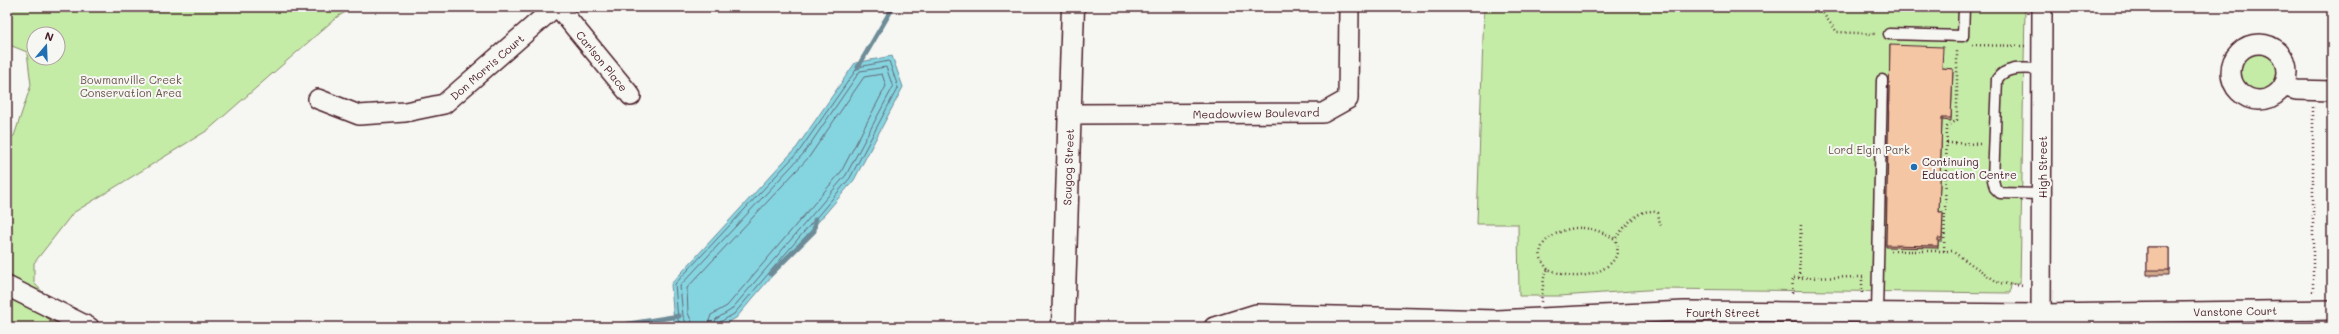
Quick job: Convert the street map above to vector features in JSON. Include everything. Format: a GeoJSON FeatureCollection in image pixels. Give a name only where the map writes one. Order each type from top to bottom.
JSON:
{"type":"FeatureCollection","features":[{"type":"Feature","properties":{"kind":"street","name":"Don Morris Court"},"geometry":{"type":"LineString","coordinates":[[318,99],[358,115],[406,112],[444,104],[555,7]]}},
{"type":"Feature","properties":{"kind":"street","name":"Carlson Place"},"geometry":{"type":"LineString","coordinates":[[558,7],[631,96]]}},
{"type":"Feature","properties":{"kind":"street","name":"Scugog Street"},"geometry":{"type":"LineString","coordinates":[[1063,327],[1073,7]]}},
{"type":"Feature","properties":{"kind":"street","name":"Meadowview Boulevard"},"geometry":{"type":"LineString","coordinates":[[1069,114],[1323,113],[1348,98],[1348,7]]}},
{"type":"Feature","properties":{"kind":"street","name":"High Street"},"geometry":{"type":"LineString","coordinates":[[2041,321],[2042,7]]}},
{"type":"Feature","properties":{"kind":"street"},"geometry":{"type":"LineString","coordinates":[[2283,86],[2296,90],[2332,91]]}},
{"type":"Feature","properties":{"kind":"street"},"geometry":{"type":"LineString","coordinates":[[7,286],[89,327]]}},
{"type":"Feature","properties":{"kind":"street","name":"Vanstone Court"},"geometry":{"type":"LineString","coordinates":[[2041,321],[2332,310]]}},
{"type":"Feature","properties":{"kind":"street","name":"Fourth Street"},"geometry":{"type":"LineString","coordinates":[[1214,327],[1256,314],[1340,322],[1540,319],[1684,311],[1775,320],[1877,313],[2041,321]]}},
{"type":"Feature","properties":{"kind":"lane"},"geometry":{"type":"LineString","coordinates":[[1889,34],[1958,40],[1964,36],[1964,7]]}},
{"type":"Feature","properties":{"kind":"lane"},"geometry":{"type":"LineString","coordinates":[[2042,70],[2009,69],[2002,72],[1997,79],[1993,180],[1995,188],[2000,193],[2042,194]]}},
{"type":"Feature","properties":{"kind":"lane"},"geometry":{"type":"LineString","coordinates":[[1877,313],[1882,80]]}},
{"type":"Feature","properties":{"kind":"path"},"geometry":{"type":"LineString","coordinates":[[1818,7],[1838,32],[1889,34]]}},
{"type":"Feature","properties":{"kind":"path"},"geometry":{"type":"LineString","coordinates":[[1944,252],[1947,127],[1957,120],[1958,40],[2027,46]]}},
{"type":"Feature","properties":{"kind":"path"},"geometry":{"type":"LineString","coordinates":[[2313,90],[2313,310]]}},
{"type":"Feature","properties":{"kind":"path"},"geometry":{"type":"LineString","coordinates":[[1947,143],[1986,144]]}},
{"type":"Feature","properties":{"kind":"path"},"geometry":{"type":"LineString","coordinates":[[1615,239],[1633,219],[1646,212],[1658,213],[1660,224],[1663,227]]}},
{"type":"Feature","properties":{"kind":"path"},"geometry":{"type":"LineString","coordinates":[[1799,278],[1801,224]]}},
{"type":"Feature","properties":{"kind":"path"},"geometry":{"type":"LineString","coordinates":[[1585,228],[1594,229],[1615,239],[1618,248],[1616,255],[1607,267],[1599,272],[1578,276],[1568,276],[1548,269],[1541,260],[1541,248],[1545,241],[1553,236],[1568,230],[1585,228]]}},
{"type":"Feature","properties":{"kind":"path"},"geometry":{"type":"LineString","coordinates":[[1878,251],[1952,251],[1999,284],[2024,286]]}},
{"type":"Feature","properties":{"kind":"path"},"geometry":{"type":"LineString","coordinates":[[1540,319],[1542,289],[1548,269]]}},
{"type":"Feature","properties":{"kind":"path"},"geometry":{"type":"LineString","coordinates":[[1862,277],[1862,293]]}},
{"type":"Feature","properties":{"kind":"path"},"geometry":{"type":"LineString","coordinates":[[1792,293],[1793,278],[1878,277]]}},
{"type":"Feature","properties":{"kind":"green space","name":"Bowmanville Creek Conservation Area"},"geometry":{"type":"Polygon","coordinates":[[[7,7],[354,7],[337,17],[208,130],[73,213],[34,263],[34,283],[76,327],[7,327],[7,139],[14,136],[31,85],[29,66],[66,66],[66,26],[26,26],[26,52],[7,44],[7,7]]]}},
{"type":"Feature","properties":{"kind":"green space","name":"Lord Elgin Park"},"geometry":{"type":"Polygon","coordinates":[[[1484,7],[2025,7],[2020,284],[2011,284],[2010,293],[1661,289],[1560,296],[1519,296],[1518,224],[1477,224],[1484,7]]]}},
{"type":"Feature","properties":{"kind":"green space"},"geometry":{"type":"Polygon","coordinates":[[[2260,51],[2275,57],[2281,72],[2275,87],[2260,93],[2245,87],[2239,72],[2245,57],[2260,51]]]}},
{"type":"Feature","properties":{"kind":"water"},"geometry":{"type":"Polygon","coordinates":[[[892,56],[903,87],[854,180],[736,318],[719,327],[683,327],[674,323],[671,284],[797,147],[855,63],[892,56]]]}},
{"type":"Feature","properties":{"kind":"building","name":"Continuing Education Centre"},"geometry":{"type":"Polygon","coordinates":[[[1890,45],[1943,47],[1942,68],[1953,69],[1951,118],[1942,118],[1939,212],[1943,212],[1942,238],[1938,238],[1938,246],[1886,245],[1890,45]]]}},
{"type":"Feature","properties":{"kind":"building"},"geometry":{"type":"Polygon","coordinates":[[[2147,247],[2169,247],[2169,270],[2147,270],[2147,247]]]}},
{"type":"Feature","properties":{"kind":"waterway"},"geometry":{"type":"LineString","coordinates":[[858,67],[893,7]]}},
{"type":"Feature","properties":{"kind":"waterway"},"geometry":{"type":"LineString","coordinates":[[771,274],[814,231],[815,220]]}},
{"type":"Feature","properties":{"kind":"waterway"},"geometry":{"type":"LineString","coordinates":[[610,327],[679,316]]}},
{"type":"Feature","properties":{"kind":"place","name":"Continuing Education Centre"},"geometry":{"type":"Point","coordinates":[1914,167]}}]}
